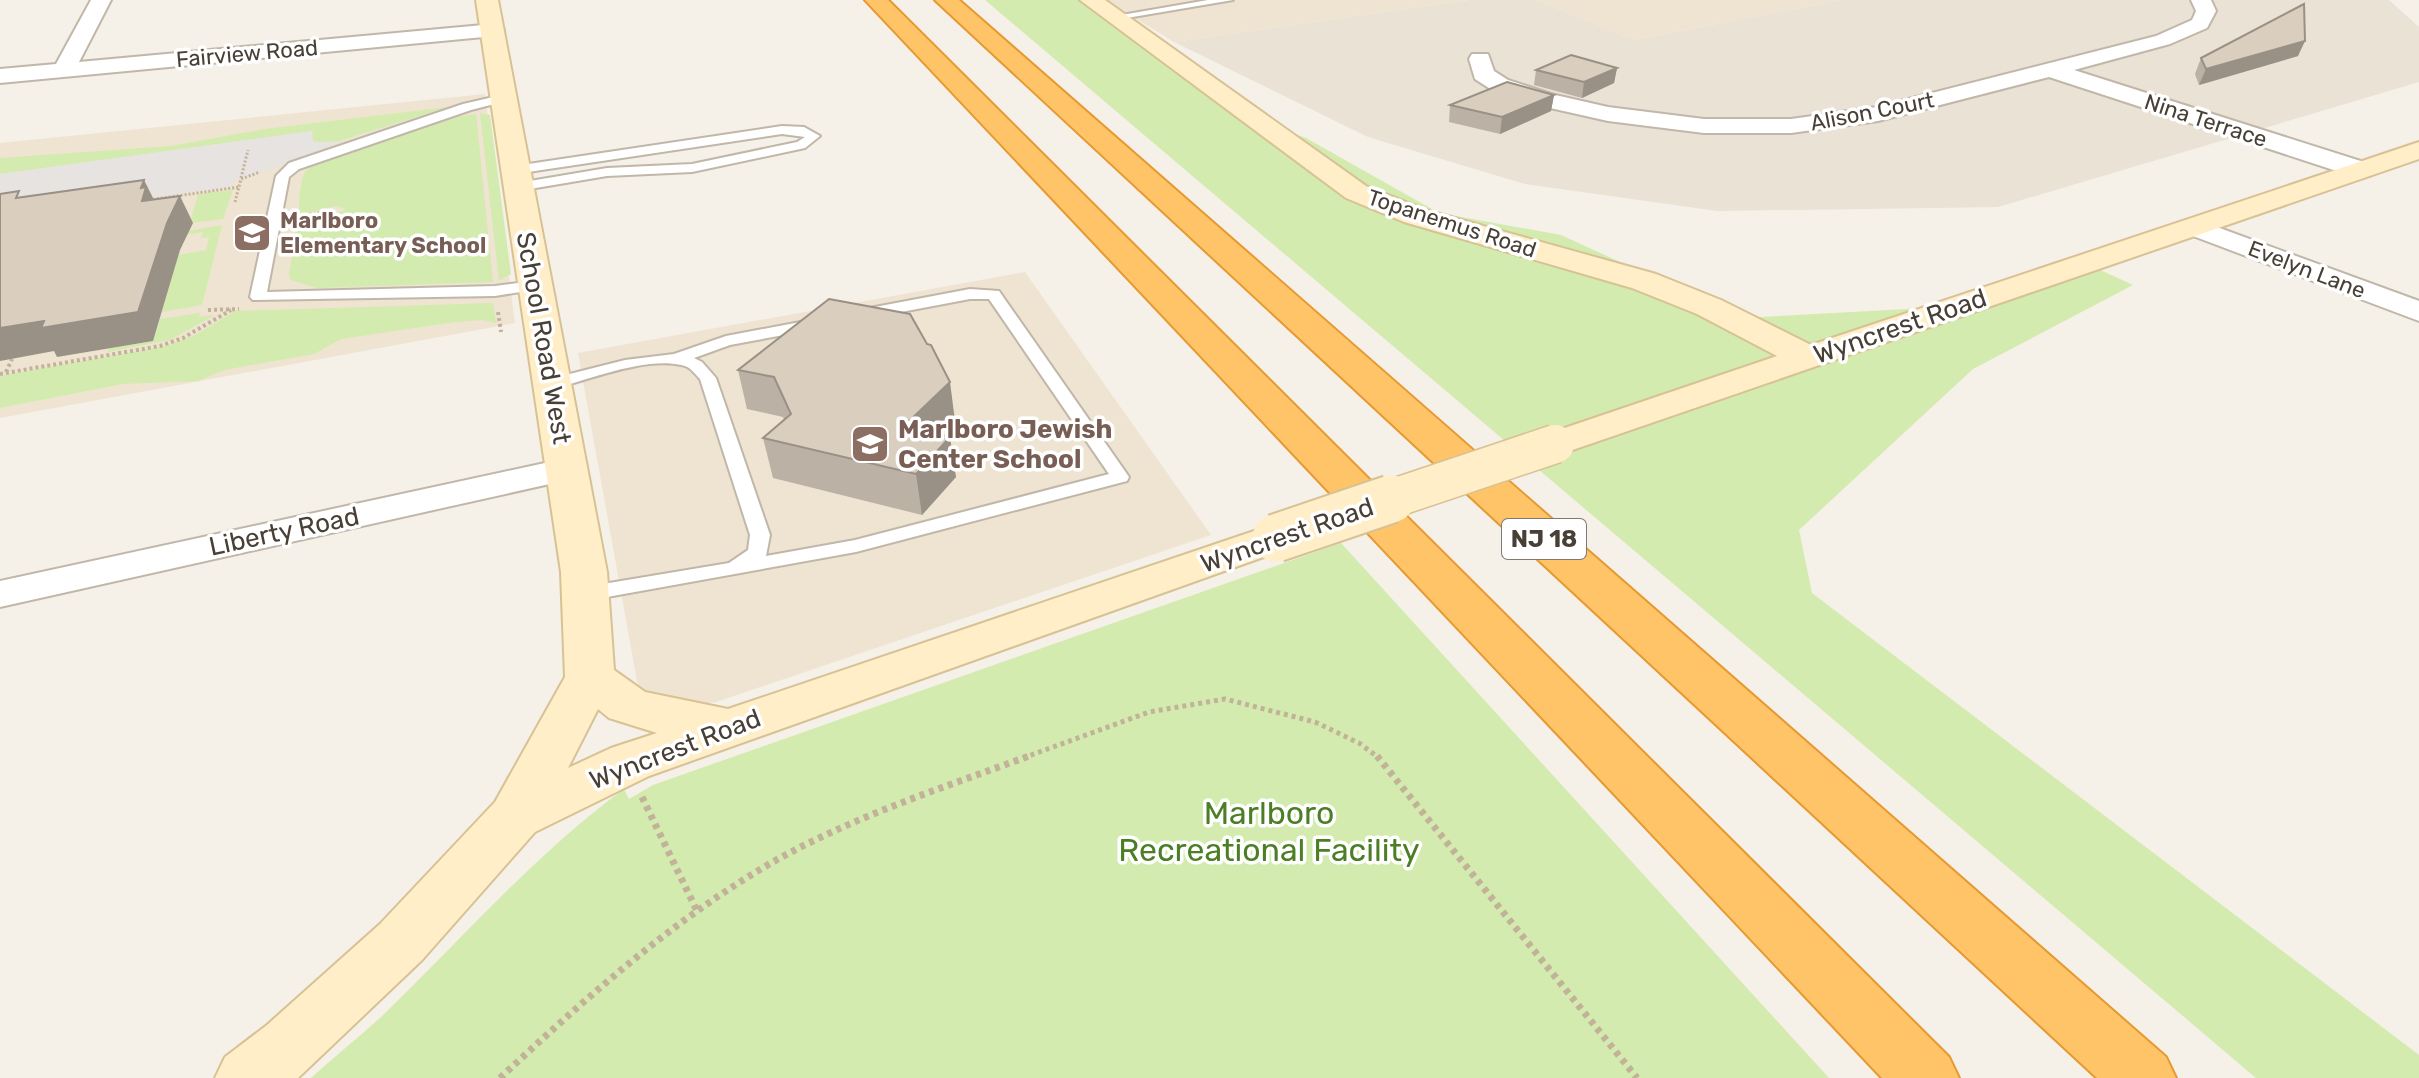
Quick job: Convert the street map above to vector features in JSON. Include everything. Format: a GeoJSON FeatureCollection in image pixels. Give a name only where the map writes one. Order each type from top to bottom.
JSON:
{"type":"FeatureCollection","features":[{"type":"Feature","properties":{"kind":"highway"},"geometry":{"type":"LineString","coordinates":[[876,0],[1926,1078]]}},
{"type":"Feature","properties":{"kind":"highway","name":"NJ 18"},"geometry":{"type":"LineString","coordinates":[[946,0],[2143,1078]]}},
{"type":"Feature","properties":{"kind":"street"},"geometry":{"type":"LineString","coordinates":[[64,70],[101,0]]}},
{"type":"Feature","properties":{"kind":"street","name":"Alison Court"},"geometry":{"type":"LineString","coordinates":[[1480,59],[1480,69],[1487,78],[1545,100],[1626,117],[1725,127],[1791,126],[1850,120],[2051,70],[2193,29],[2205,18],[2201,0]]}},
{"type":"Feature","properties":{"kind":"street","name":"Topanemus Road"},"geometry":{"type":"LineString","coordinates":[[1103,8],[1356,192],[1415,216],[1644,281],[1709,307],[1807,357]]}},
{"type":"Feature","properties":{"kind":"street","name":"Fairview Road"},"geometry":{"type":"LineString","coordinates":[[0,76],[491,15]]}},
{"type":"Feature","properties":{"kind":"street","name":"School Road West"},"geometry":{"type":"LineString","coordinates":[[491,15],[502,99],[568,469],[585,594],[590,677]]}},
{"type":"Feature","properties":{"kind":"street","name":"Nina Terrace"},"geometry":{"type":"LineString","coordinates":[[2051,70],[2361,170]]}},
{"type":"Feature","properties":{"kind":"street","name":"Wyncrest Road"},"geometry":{"type":"LineString","coordinates":[[248,1078],[290,1045],[401,942],[515,817],[630,762],[1276,538],[2419,150]]}},
{"type":"Feature","properties":{"kind":"street","name":"Evelyn Lane"},"geometry":{"type":"LineString","coordinates":[[2195,227],[2419,312]]}},
{"type":"Feature","properties":{"kind":"street","name":"Liberty Road"},"geometry":{"type":"LineString","coordinates":[[0,594],[568,469]]}},
{"type":"Feature","properties":{"kind":"street"},"geometry":{"type":"LineString","coordinates":[[515,817],[590,677],[627,705],[658,715],[727,727]]}},
{"type":"Feature","properties":{"kind":"lane"},"geometry":{"type":"LineString","coordinates":[[1103,8],[1228,0]]}},
{"type":"Feature","properties":{"kind":"lane"},"geometry":{"type":"LineString","coordinates":[[502,99],[467,107],[294,166],[283,176],[258,297],[495,291],[534,286]]}},
{"type":"Feature","properties":{"kind":"lane"},"geometry":{"type":"LineString","coordinates":[[782,130],[800,130],[814,136],[801,145],[692,168],[516,178],[782,130]]}},
{"type":"Feature","properties":{"kind":"lane"},"geometry":{"type":"LineString","coordinates":[[552,384],[648,361],[679,358],[726,341],[970,294],[994,294],[1120,477],[856,546],[585,594]]}},
{"type":"Feature","properties":{"kind":"lane"},"geometry":{"type":"LineString","coordinates":[[679,358],[695,364],[708,378],[760,535],[758,553],[736,567],[723,570]]}},
{"type":"Feature","properties":{"kind":"path"},"geometry":{"type":"LineString","coordinates":[[241,179],[248,150]]}},
{"type":"Feature","properties":{"kind":"path"},"geometry":{"type":"LineString","coordinates":[[141,201],[239,187]]}},
{"type":"Feature","properties":{"kind":"path"},"geometry":{"type":"LineString","coordinates":[[274,219],[334,210]]}},
{"type":"Feature","properties":{"kind":"path"},"geometry":{"type":"LineString","coordinates":[[3,373],[160,346],[183,338],[232,309]]}},
{"type":"Feature","properties":{"kind":"path"},"geometry":{"type":"LineString","coordinates":[[104,355],[107,349]]}},
{"type":"Feature","properties":{"kind":"path"},"geometry":{"type":"LineString","coordinates":[[3,373],[12,359]]}},
{"type":"Feature","properties":{"kind":"path"},"geometry":{"type":"LineString","coordinates":[[500,1078],[567,1015],[667,933],[740,882],[817,839],[945,787],[1141,714],[1224,699],[1283,710],[1336,727],[1374,752],[1637,1078]]}},
{"type":"Feature","properties":{"kind":"path"},"geometry":{"type":"LineString","coordinates":[[637,785],[697,911]]}},
{"type":"Feature","properties":{"kind":"shaded area"},"geometry":{"type":"Polygon","coordinates":[[[1106,0],[1469,0],[1174,42],[1106,0]]]}},
{"type":"Feature","properties":{"kind":"shaded area"},"geometry":{"type":"Polygon","coordinates":[[[1469,0],[1536,0],[1634,40],[1841,0],[2389,0],[2419,27],[2419,82],[1998,207],[1717,211],[1525,184],[1368,137],[1174,42],[1469,0]]]}},
{"type":"Feature","properties":{"kind":"shaded area"},"geometry":{"type":"Polygon","coordinates":[[[1536,0],[1841,0],[1634,40],[1536,0]]]}},
{"type":"Feature","properties":{"kind":"shaded area","name":"Marlboro Elementary School"},"geometry":{"type":"Polygon","coordinates":[[[485,94],[515,323],[0,418],[0,143],[485,94]]]}},
{"type":"Feature","properties":{"kind":"shaded area"},"geometry":{"type":"Polygon","coordinates":[[[313,131],[311,139],[315,142],[345,141],[246,178],[235,179],[233,186],[0,220],[0,174],[313,131]]]}},
{"type":"Feature","properties":{"kind":"shaded area","name":"Marlboro Jewish Center School"},"geometry":{"type":"Polygon","coordinates":[[[1025,272],[1211,535],[716,702],[696,705],[644,694],[637,681],[578,353],[1025,272]]]}},
{"type":"Feature","properties":{"kind":"green space"},"geometry":{"type":"Polygon","coordinates":[[[985,0],[1079,0],[1232,112],[1306,138],[1439,213],[1561,235],[1742,318],[1962,306],[2085,263],[2133,285],[1973,369],[1799,530],[1812,593],[2419,1055],[2419,1078],[2256,1078],[985,0]]]}},
{"type":"Feature","properties":{"kind":"green space"},"geometry":{"type":"Polygon","coordinates":[[[448,107],[330,144],[313,141],[312,131],[0,174],[0,158],[171,146],[265,129],[448,107]]]}},
{"type":"Feature","properties":{"kind":"green space"},"geometry":{"type":"Polygon","coordinates":[[[480,113],[490,115],[511,274],[499,281],[480,113]]]}},
{"type":"Feature","properties":{"kind":"green space"},"geometry":{"type":"Polygon","coordinates":[[[476,114],[493,282],[317,288],[291,280],[289,275],[298,216],[336,214],[346,209],[336,206],[298,215],[306,171],[353,149],[476,114]]]}},
{"type":"Feature","properties":{"kind":"green space"},"geometry":{"type":"Polygon","coordinates":[[[233,190],[223,219],[190,223],[198,194],[233,190]]]}},
{"type":"Feature","properties":{"kind":"green space"},"geometry":{"type":"Polygon","coordinates":[[[222,225],[202,305],[162,312],[178,255],[206,250],[209,237],[201,238],[203,232],[185,235],[187,231],[222,225]]]}},
{"type":"Feature","properties":{"kind":"green space"},"geometry":{"type":"Polygon","coordinates":[[[493,303],[496,323],[483,320],[455,322],[341,339],[314,354],[224,370],[198,381],[122,384],[0,408],[0,376],[167,346],[195,335],[235,311],[493,303]]]}},
{"type":"Feature","properties":{"kind":"green space"},"geometry":{"type":"Polygon","coordinates":[[[200,313],[199,317],[215,315],[170,340],[108,352],[109,348],[153,341],[160,319],[200,313]]]}},
{"type":"Feature","properties":{"kind":"green space","name":"Marlboro Recreational Facility"},"geometry":{"type":"Polygon","coordinates":[[[1341,543],[1829,1078],[311,1078],[381,1017],[559,842],[624,789],[629,799],[653,785],[1341,543]]]}},
{"type":"Feature","properties":{"kind":"building"},"geometry":{"type":"Polygon","coordinates":[[[2304,4],[2305,41],[2206,69],[2201,58],[2304,4]]]}},
{"type":"Feature","properties":{"kind":"building"},"geometry":{"type":"Polygon","coordinates":[[[1571,55],[1617,68],[1584,82],[1536,70],[1571,55]]]}},
{"type":"Feature","properties":{"kind":"building"},"geometry":{"type":"Polygon","coordinates":[[[1507,82],[1554,95],[1502,117],[1450,105],[1507,82]]]}},
{"type":"Feature","properties":{"kind":"building"},"geometry":{"type":"Polygon","coordinates":[[[144,180],[141,188],[146,187],[142,201],[180,196],[167,223],[138,312],[41,328],[44,321],[0,328],[0,194],[19,191],[16,198],[144,180]]]}},
{"type":"Feature","properties":{"kind":"building","name":"Marlboro Jewish Center School"},"geometry":{"type":"Polygon","coordinates":[[[829,299],[910,314],[950,382],[904,426],[950,437],[916,474],[763,438],[791,414],[774,377],[738,370],[829,299]]]}},
{"type":"Feature","properties":{"kind":"place","name":"Marlboro Elementary School"},"geometry":{"type":"Point","coordinates":[252,233]}},
{"type":"Feature","properties":{"kind":"place","name":"Marlboro Jewish Center School"},"geometry":{"type":"Point","coordinates":[870,444]}}]}
